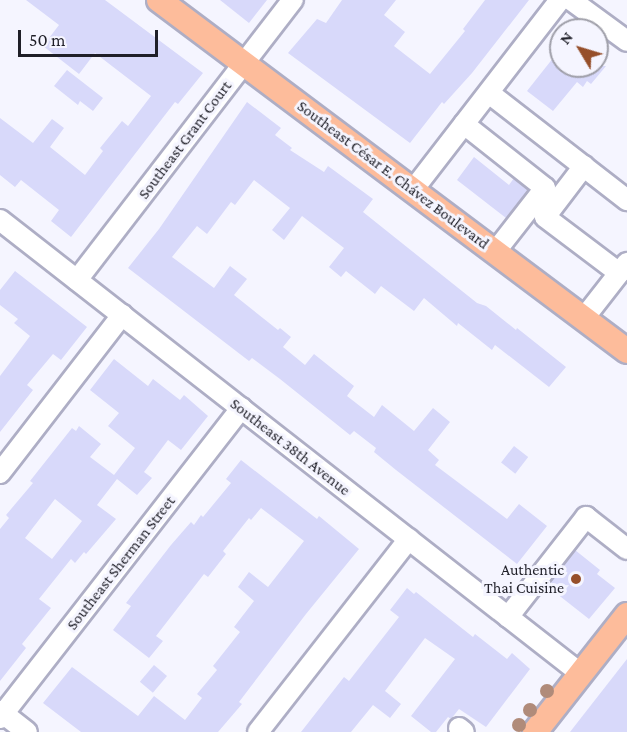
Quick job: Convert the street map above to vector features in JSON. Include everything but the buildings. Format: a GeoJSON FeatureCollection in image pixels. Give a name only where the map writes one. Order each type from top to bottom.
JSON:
{"type":"FeatureCollection","features":[{"type":"Feature","properties":{"kind":"main road","name":"Southeast César E. Chávez Boulevard"},"geometry":{"type":"LineString","coordinates":[[159,0],[627,351]]}},
{"type":"Feature","properties":{"kind":"main road"},"geometry":{"type":"LineString","coordinates":[[536,732],[627,615]]}},
{"type":"Feature","properties":{"kind":"street","name":"Southeast Grant Court"},"geometry":{"type":"LineString","coordinates":[[77,280],[292,0]]}},
{"type":"Feature","properties":{"kind":"street"},"geometry":{"type":"LineString","coordinates":[[413,190],[560,0]]}},
{"type":"Feature","properties":{"kind":"street"},"geometry":{"type":"LineString","coordinates":[[572,0],[627,41]]}},
{"type":"Feature","properties":{"kind":"street"},"geometry":{"type":"LineString","coordinates":[[489,93],[627,200]]}},
{"type":"Feature","properties":{"kind":"street"},"geometry":{"type":"LineString","coordinates":[[464,124],[545,188],[495,252]]}},
{"type":"Feature","properties":{"kind":"street"},"geometry":{"type":"LineString","coordinates":[[584,166],[545,217],[622,274],[584,318]]}},
{"type":"Feature","properties":{"kind":"street","name":"Southeast 38th Avenue"},"geometry":{"type":"LineString","coordinates":[[0,220],[581,674]]}},
{"type":"Feature","properties":{"kind":"street"},"geometry":{"type":"LineString","coordinates":[[0,473],[122,315]]}},
{"type":"Feature","properties":{"kind":"street","name":"Southeast Sherman Street"},"geometry":{"type":"LineString","coordinates":[[1,714],[241,408]]}},
{"type":"Feature","properties":{"kind":"street"},"geometry":{"type":"LineString","coordinates":[[508,617],[586,517],[627,549]]}},
{"type":"Feature","properties":{"kind":"street"},"geometry":{"type":"LineString","coordinates":[[258,732],[409,539]]}},
{"type":"Feature","properties":{"kind":"street"},"geometry":{"type":"LineString","coordinates":[[1,714],[27,732]]}},
{"type":"Feature","properties":{"kind":"place","name":"Authentic Thai Cuisine"},"geometry":{"type":"Point","coordinates":[576,579]}}]}
